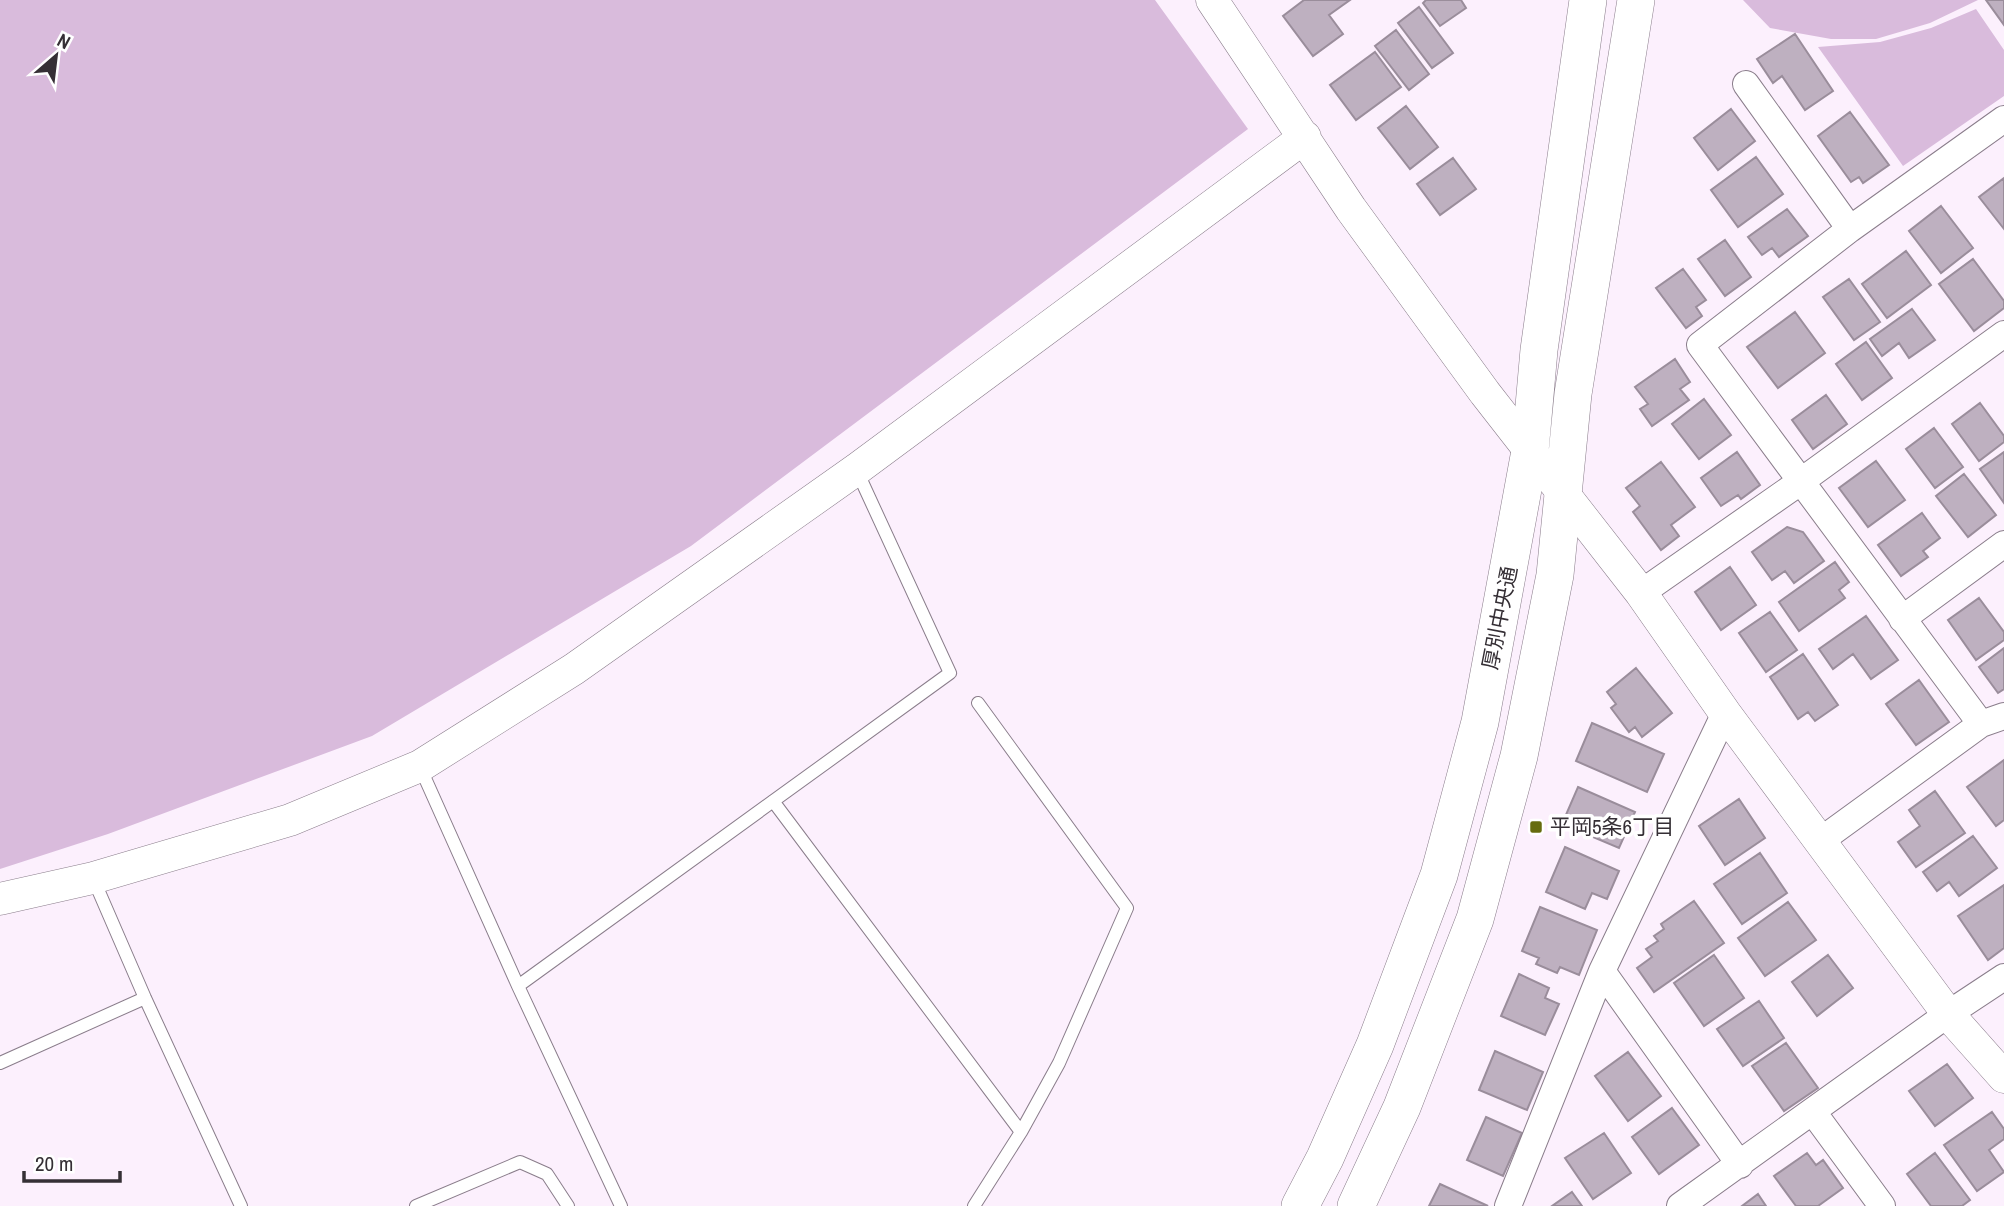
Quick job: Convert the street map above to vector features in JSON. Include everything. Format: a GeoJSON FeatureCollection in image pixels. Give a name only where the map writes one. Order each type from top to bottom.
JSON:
{"type":"FeatureCollection","features":[{"type":"Feature","properties":{"kind":"main road","name":"厚別中央通"},"geometry":{"type":"LineString","coordinates":[[1300,1206],[1325,1158],[1375,1045],[1439,875],[1480,722],[1530,452],[1539,350],[1588,0]]}},
{"type":"Feature","properties":{"kind":"main road"},"geometry":{"type":"LineString","coordinates":[[1356,1206],[1402,1107],[1475,919],[1519,756],[1555,575],[1573,394],[1636,0]]}},
{"type":"Feature","properties":{"kind":"street"},"geometry":{"type":"LineString","coordinates":[[1212,0],[1359,219],[1485,393],[1641,593],[1725,713],[1948,1014],[2004,1077]]}},
{"type":"Feature","properties":{"kind":"street"},"geometry":{"type":"LineString","coordinates":[[1746,84],[1850,229]]}},
{"type":"Feature","properties":{"kind":"street"},"geometry":{"type":"LineString","coordinates":[[1820,841],[1993,720],[1902,618],[1700,345],[1850,229],[2004,120]]}},
{"type":"Feature","properties":{"kind":"street"},"geometry":{"type":"LineString","coordinates":[[0,899],[93,878],[290,820],[420,766],[574,669],[857,469],[1305,137]]}},
{"type":"Feature","properties":{"kind":"street"},"geometry":{"type":"LineString","coordinates":[[1641,593],[2004,334]]}},
{"type":"Feature","properties":{"kind":"street"},"geometry":{"type":"LineString","coordinates":[[1902,618],[2004,544]]}},
{"type":"Feature","properties":{"kind":"street"},"geometry":{"type":"LineString","coordinates":[[1508,1206],[1602,971],[1725,713]]}},
{"type":"Feature","properties":{"kind":"street"},"geometry":{"type":"LineString","coordinates":[[1602,971],[1740,1165]]}},
{"type":"Feature","properties":{"kind":"street"},"geometry":{"type":"LineString","coordinates":[[1680,1206],[1948,1014],[2004,977]]}},
{"type":"Feature","properties":{"kind":"street"},"geometry":{"type":"LineString","coordinates":[[1813,1112],[1882,1206]]}},
{"type":"Feature","properties":{"kind":"lane"},"geometry":{"type":"LineString","coordinates":[[518,986],[950,673],[857,469]]}},
{"type":"Feature","properties":{"kind":"lane"},"geometry":{"type":"LineString","coordinates":[[974,1206],[1021,1132],[1059,1063],[1127,908],[978,703]]}},
{"type":"Feature","properties":{"kind":"lane"},"geometry":{"type":"LineString","coordinates":[[420,766],[518,986],[621,1206]]}},
{"type":"Feature","properties":{"kind":"lane"},"geometry":{"type":"LineString","coordinates":[[773,801],[1021,1132]]}},
{"type":"Feature","properties":{"kind":"lane"},"geometry":{"type":"LineString","coordinates":[[93,878],[241,1206]]}},
{"type":"Feature","properties":{"kind":"lane"},"geometry":{"type":"LineString","coordinates":[[0,1063],[145,998]]}},
{"type":"Feature","properties":{"kind":"lane"},"geometry":{"type":"LineString","coordinates":[[416,1206],[520,1162],[547,1174],[568,1206]]}},
{"type":"Feature","properties":{"kind":"shaded area"},"geometry":{"type":"Polygon","coordinates":[[[0,0],[1155,0],[1248,129],[691,546],[372,736],[108,834],[0,869],[0,0]]]}},
{"type":"Feature","properties":{"kind":"shaded area"},"geometry":{"type":"Polygon","coordinates":[[[1743,0],[1978,0],[1930,23],[1876,39],[1831,39],[1770,28],[1743,0]]]}},
{"type":"Feature","properties":{"kind":"shaded area"},"geometry":{"type":"Polygon","coordinates":[[[1976,9],[2004,50],[2004,96],[1903,166],[1818,47],[1880,42],[1931,28],[1976,9]]]}},
{"type":"Feature","properties":{"kind":"building"},"geometry":{"type":"Polygon","coordinates":[[[1304,0],[1350,0],[1329,15],[1343,34],[1313,56],[1283,16],[1304,0]]]}},
{"type":"Feature","properties":{"kind":"building"},"geometry":{"type":"Polygon","coordinates":[[[1426,0],[1461,0],[1466,8],[1440,26],[1423,3],[1426,0]]]}},
{"type":"Feature","properties":{"kind":"building"},"geometry":{"type":"Polygon","coordinates":[[[1986,0],[2004,0],[2004,25],[1986,0]]]}},
{"type":"Feature","properties":{"kind":"building"},"geometry":{"type":"Polygon","coordinates":[[[1419,7],[1453,53],[1432,68],[1398,23],[1419,7]]]}},
{"type":"Feature","properties":{"kind":"building"},"geometry":{"type":"Polygon","coordinates":[[[1396,30],[1429,74],[1409,90],[1375,46],[1396,30]]]}},
{"type":"Feature","properties":{"kind":"building"},"geometry":{"type":"Polygon","coordinates":[[[1795,34],[1833,91],[1805,110],[1782,76],[1773,83],[1757,59],[1795,34]]]}},
{"type":"Feature","properties":{"kind":"building"},"geometry":{"type":"Polygon","coordinates":[[[1375,52],[1401,87],[1356,120],[1330,85],[1375,52]]]}},
{"type":"Feature","properties":{"kind":"building"},"geometry":{"type":"Polygon","coordinates":[[[1406,106],[1438,147],[1410,169],[1378,128],[1406,106]]]}},
{"type":"Feature","properties":{"kind":"building"},"geometry":{"type":"Polygon","coordinates":[[[1731,109],[1755,141],[1718,170],[1694,138],[1731,109]]]}},
{"type":"Feature","properties":{"kind":"building"},"geometry":{"type":"Polygon","coordinates":[[[1850,112],[1889,165],[1863,183],[1859,177],[1851,182],[1818,136],[1850,112]]]}},
{"type":"Feature","properties":{"kind":"building"},"geometry":{"type":"Polygon","coordinates":[[[1756,157],[1783,194],[1738,227],[1711,190],[1756,157]]]}},
{"type":"Feature","properties":{"kind":"building"},"geometry":{"type":"Polygon","coordinates":[[[1453,158],[1476,189],[1440,215],[1417,184],[1453,158]]]}},
{"type":"Feature","properties":{"kind":"building"},"geometry":{"type":"Polygon","coordinates":[[[2004,178],[2004,229],[1979,197],[2004,178]]]}},
{"type":"Feature","properties":{"kind":"building"},"geometry":{"type":"Polygon","coordinates":[[[1941,206],[1973,248],[1941,273],[1909,231],[1941,206]]]}},
{"type":"Feature","properties":{"kind":"building"},"geometry":{"type":"Polygon","coordinates":[[[1787,209],[1808,236],[1779,257],[1772,248],[1762,255],[1748,237],[1787,209]]]}},
{"type":"Feature","properties":{"kind":"building"},"geometry":{"type":"Polygon","coordinates":[[[1725,240],[1751,277],[1725,296],[1698,259],[1725,240]]]}},
{"type":"Feature","properties":{"kind":"building"},"geometry":{"type":"Polygon","coordinates":[[[1906,251],[1931,285],[1887,318],[1862,284],[1906,251]]]}},
{"type":"Feature","properties":{"kind":"building"},"geometry":{"type":"Polygon","coordinates":[[[1973,259],[2004,301],[2004,308],[1974,331],[1939,284],[1973,259]]]}},
{"type":"Feature","properties":{"kind":"building"},"geometry":{"type":"Polygon","coordinates":[[[1683,269],[1706,300],[1696,307],[1702,316],[1686,328],[1656,288],[1683,269]]]}},
{"type":"Feature","properties":{"kind":"building"},"geometry":{"type":"Polygon","coordinates":[[[1849,279],[1880,322],[1854,340],[1823,297],[1849,279]]]}},
{"type":"Feature","properties":{"kind":"building"},"geometry":{"type":"Polygon","coordinates":[[[1912,309],[1935,340],[1909,358],[1899,343],[1882,356],[1870,339],[1912,309]]]}},
{"type":"Feature","properties":{"kind":"building"},"geometry":{"type":"Polygon","coordinates":[[[1795,312],[1825,353],[1778,388],[1747,347],[1795,312]]]}},
{"type":"Feature","properties":{"kind":"building"},"geometry":{"type":"Polygon","coordinates":[[[1866,342],[1892,378],[1862,400],[1836,364],[1866,342]]]}},
{"type":"Feature","properties":{"kind":"building"},"geometry":{"type":"Polygon","coordinates":[[[1675,359],[1690,382],[1680,389],[1689,400],[1652,426],[1640,409],[1648,404],[1635,387],[1675,359]]]}},
{"type":"Feature","properties":{"kind":"building"},"geometry":{"type":"Polygon","coordinates":[[[1826,395],[1847,424],[1813,449],[1792,420],[1826,395]]]}},
{"type":"Feature","properties":{"kind":"building"},"geometry":{"type":"Polygon","coordinates":[[[1704,399],[1731,435],[1699,459],[1672,424],[1704,399]]]}},
{"type":"Feature","properties":{"kind":"building"},"geometry":{"type":"Polygon","coordinates":[[[1980,403],[2004,436],[2004,442],[1979,461],[1952,424],[1980,403]]]}},
{"type":"Feature","properties":{"kind":"building"},"geometry":{"type":"Polygon","coordinates":[[[1934,428],[1963,467],[1935,488],[1906,449],[1934,428]]]}},
{"type":"Feature","properties":{"kind":"building"},"geometry":{"type":"Polygon","coordinates":[[[1737,452],[1760,485],[1741,499],[1738,495],[1721,506],[1701,478],[1737,452]]]}},
{"type":"Feature","properties":{"kind":"building"},"geometry":{"type":"Polygon","coordinates":[[[2004,452],[2004,503],[1980,469],[2004,452]]]}},
{"type":"Feature","properties":{"kind":"building"},"geometry":{"type":"Polygon","coordinates":[[[1876,461],[1905,500],[1868,527],[1839,488],[1876,461]]]}},
{"type":"Feature","properties":{"kind":"building"},"geometry":{"type":"Polygon","coordinates":[[[1661,462],[1695,507],[1671,525],[1679,536],[1661,550],[1633,512],[1640,506],[1626,488],[1661,462]]]}},
{"type":"Feature","properties":{"kind":"building"},"geometry":{"type":"Polygon","coordinates":[[[1964,474],[1996,515],[1968,537],[1936,496],[1964,474]]]}},
{"type":"Feature","properties":{"kind":"building"},"geometry":{"type":"Polygon","coordinates":[[[1922,513],[1940,538],[1923,551],[1928,557],[1901,576],[1878,545],[1922,513]]]}},
{"type":"Feature","properties":{"kind":"building"},"geometry":{"type":"Polygon","coordinates":[[[1787,527],[1803,532],[1824,561],[1794,583],[1785,571],[1772,580],[1752,552],[1787,527]]]}},
{"type":"Feature","properties":{"kind":"building"},"geometry":{"type":"Polygon","coordinates":[[[1835,562],[1849,582],[1839,590],[1845,598],[1799,631],[1779,602],[1835,562]]]}},
{"type":"Feature","properties":{"kind":"building"},"geometry":{"type":"Polygon","coordinates":[[[1730,567],[1756,605],[1721,630],[1695,592],[1730,567]]]}},
{"type":"Feature","properties":{"kind":"building"},"geometry":{"type":"Polygon","coordinates":[[[1979,598],[2004,632],[2004,640],[1976,660],[1948,620],[1979,598]]]}},
{"type":"Feature","properties":{"kind":"building"},"geometry":{"type":"Polygon","coordinates":[[[1770,612],[1797,650],[1766,672],[1739,633],[1770,612]]]}},
{"type":"Feature","properties":{"kind":"building"},"geometry":{"type":"Polygon","coordinates":[[[1866,616],[1898,660],[1871,679],[1853,654],[1833,669],[1819,649],[1866,616]]]}},
{"type":"Feature","properties":{"kind":"building"},"geometry":{"type":"Polygon","coordinates":[[[2004,648],[2004,689],[1998,693],[1979,667],[2004,648]]]}},
{"type":"Feature","properties":{"kind":"building"},"geometry":{"type":"Polygon","coordinates":[[[1803,654],[1838,705],[1815,721],[1808,712],[1798,719],[1770,677],[1803,654]]]}},
{"type":"Feature","properties":{"kind":"building"},"geometry":{"type":"Polygon","coordinates":[[[1636,668],[1672,713],[1642,737],[1635,727],[1629,732],[1611,708],[1616,704],[1607,692],[1636,668]]]}},
{"type":"Feature","properties":{"kind":"building"},"geometry":{"type":"Polygon","coordinates":[[[1919,680],[1949,722],[1916,745],[1886,704],[1919,680]]]}},
{"type":"Feature","properties":{"kind":"building"},"geometry":{"type":"Polygon","coordinates":[[[1592,723],[1664,754],[1647,792],[1576,761],[1592,723]]]}},
{"type":"Feature","properties":{"kind":"building"},"geometry":{"type":"Polygon","coordinates":[[[2004,760],[2004,820],[1996,826],[1967,787],[2004,760]]]}},
{"type":"Feature","properties":{"kind":"building"},"geometry":{"type":"Polygon","coordinates":[[[1578,787],[1635,812],[1619,848],[1562,824],[1578,787]]]}},
{"type":"Feature","properties":{"kind":"building"},"geometry":{"type":"Polygon","coordinates":[[[1935,791],[1965,833],[1916,867],[1898,842],[1920,826],[1909,810],[1935,791]]]}},
{"type":"Feature","properties":{"kind":"building"},"geometry":{"type":"Polygon","coordinates":[[[1739,799],[1765,838],[1725,865],[1699,826],[1739,799]]]}},
{"type":"Feature","properties":{"kind":"building"},"geometry":{"type":"Polygon","coordinates":[[[1973,836],[1997,868],[1959,896],[1949,882],[1937,891],[1923,872],[1973,836]]]}},
{"type":"Feature","properties":{"kind":"building"},"geometry":{"type":"Polygon","coordinates":[[[1565,847],[1619,871],[1607,899],[1592,893],[1585,909],[1546,892],[1565,847]]]}},
{"type":"Feature","properties":{"kind":"building"},"geometry":{"type":"Polygon","coordinates":[[[1760,853],[1787,893],[1742,924],[1714,884],[1760,853]]]}},
{"type":"Feature","properties":{"kind":"building"},"geometry":{"type":"Polygon","coordinates":[[[2004,885],[2004,948],[1988,960],[1958,916],[2004,885]]]}},
{"type":"Feature","properties":{"kind":"building"},"geometry":{"type":"Polygon","coordinates":[[[1694,901],[1724,943],[1654,992],[1637,968],[1652,957],[1646,949],[1658,941],[1654,936],[1664,929],[1661,924],[1694,901]]]}},
{"type":"Feature","properties":{"kind":"building"},"geometry":{"type":"Polygon","coordinates":[[[1788,902],[1816,940],[1765,976],[1738,938],[1788,902]]]}},
{"type":"Feature","properties":{"kind":"building"},"geometry":{"type":"Polygon","coordinates":[[[1540,907],[1597,930],[1579,975],[1560,967],[1557,973],[1536,964],[1539,958],[1522,951],[1540,907]]]}},
{"type":"Feature","properties":{"kind":"building"},"geometry":{"type":"Polygon","coordinates":[[[1714,955],[1744,998],[1704,1026],[1674,983],[1714,955]]]}},
{"type":"Feature","properties":{"kind":"building"},"geometry":{"type":"Polygon","coordinates":[[[1828,955],[1853,988],[1817,1016],[1792,982],[1828,955]]]}},
{"type":"Feature","properties":{"kind":"building"},"geometry":{"type":"Polygon","coordinates":[[[1519,974],[1549,988],[1545,998],[1559,1004],[1545,1035],[1501,1016],[1519,974]]]}},
{"type":"Feature","properties":{"kind":"building"},"geometry":{"type":"Polygon","coordinates":[[[1759,1001],[1784,1038],[1743,1066],[1717,1029],[1759,1001]]]}},
{"type":"Feature","properties":{"kind":"building"},"geometry":{"type":"Polygon","coordinates":[[[1786,1043],[1818,1088],[1784,1111],[1752,1066],[1786,1043]]]}},
{"type":"Feature","properties":{"kind":"building"},"geometry":{"type":"Polygon","coordinates":[[[1495,1051],[1543,1072],[1527,1110],[1479,1090],[1495,1051]]]}},
{"type":"Feature","properties":{"kind":"building"},"geometry":{"type":"Polygon","coordinates":[[[1628,1052],[1661,1096],[1628,1121],[1595,1076],[1628,1052]]]}},
{"type":"Feature","properties":{"kind":"building"},"geometry":{"type":"Polygon","coordinates":[[[1947,1064],[1973,1098],[1935,1126],[1909,1091],[1947,1064]]]}},
{"type":"Feature","properties":{"kind":"building"},"geometry":{"type":"Polygon","coordinates":[[[1672,1108],[1699,1145],[1659,1174],[1632,1137],[1672,1108]]]}},
{"type":"Feature","properties":{"kind":"building"},"geometry":{"type":"Polygon","coordinates":[[[1992,1112],[2004,1129],[2004,1139],[1989,1150],[2004,1172],[1977,1191],[1944,1145],[1992,1112]]]}},
{"type":"Feature","properties":{"kind":"building"},"geometry":{"type":"Polygon","coordinates":[[[1486,1117],[1522,1133],[1503,1176],[1467,1160],[1486,1117]]]}},
{"type":"Feature","properties":{"kind":"building"},"geometry":{"type":"Polygon","coordinates":[[[1604,1133],[1631,1173],[1593,1199],[1565,1158],[1604,1133]]]}},
{"type":"Feature","properties":{"kind":"building"},"geometry":{"type":"Polygon","coordinates":[[[1807,1153],[1816,1165],[1823,1160],[1843,1188],[1818,1206],[1796,1206],[1774,1176],[1807,1153]]]}},
{"type":"Feature","properties":{"kind":"building"},"geometry":{"type":"Polygon","coordinates":[[[1935,1153],[1970,1200],[1962,1206],[1931,1206],[1907,1174],[1935,1153]]]}},
{"type":"Feature","properties":{"kind":"building"},"geometry":{"type":"Polygon","coordinates":[[[1440,1184],[1488,1206],[1429,1206],[1440,1184]]]}},
{"type":"Feature","properties":{"kind":"building"},"geometry":{"type":"Polygon","coordinates":[[[1572,1192],[1582,1206],[1552,1206],[1572,1192]]]}},
{"type":"Feature","properties":{"kind":"building"},"geometry":{"type":"Polygon","coordinates":[[[1758,1194],[1766,1206],[1742,1206],[1758,1194]]]}},
{"type":"Feature","properties":{"kind":"place","name":"平岡5条6丁目"},"geometry":{"type":"Point","coordinates":[1536,827]}}]}
